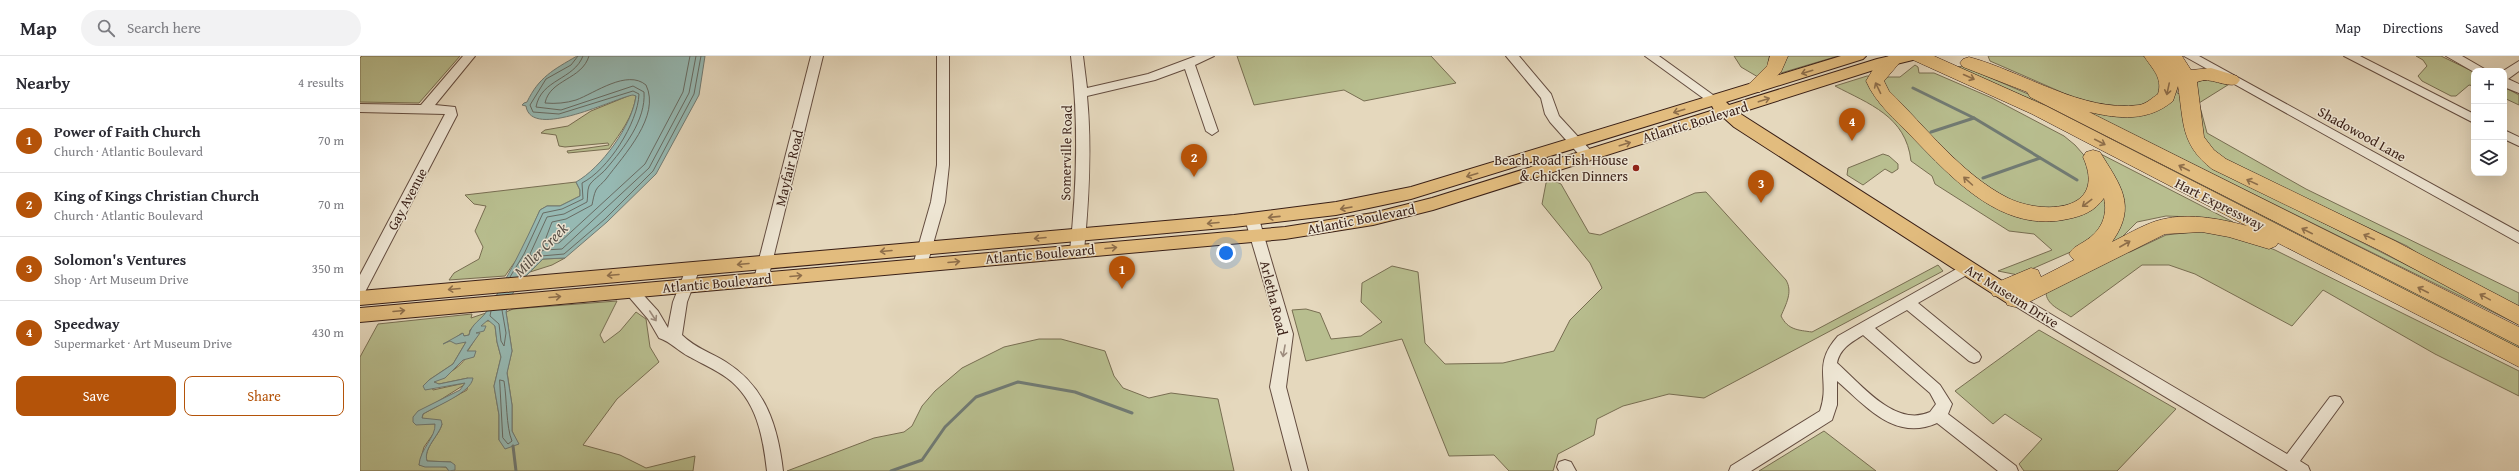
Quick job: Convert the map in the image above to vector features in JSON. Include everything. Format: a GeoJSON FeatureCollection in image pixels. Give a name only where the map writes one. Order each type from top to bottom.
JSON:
{"type":"FeatureCollection","features":[{"type":"Feature","properties":{"kind":"highway"},"geometry":{"type":"LineString","coordinates":[[1754,88],[1775,68],[1779,56]]}},
{"type":"Feature","properties":{"kind":"highway","name":"Hart Expressway"},"geometry":{"type":"LineString","coordinates":[[1919,56],[1956,62],[2045,97],[2458,307],[2519,336]]}},
{"type":"Feature","properties":{"kind":"highway"},"geometry":{"type":"LineString","coordinates":[[1956,62],[2096,108],[2128,112],[2151,108],[2159,104],[2168,93],[2169,81],[2166,73],[2153,56]]}},
{"type":"Feature","properties":{"kind":"highway"},"geometry":{"type":"LineString","coordinates":[[2172,56],[2181,67],[2186,86],[2195,138],[2207,155],[2219,164],[2388,246],[2519,316]]}},
{"type":"Feature","properties":{"kind":"highway"},"geometry":{"type":"LineString","coordinates":[[1892,61],[1881,70],[1875,80],[1881,94],[1968,182],[1997,202],[2030,212],[2049,214],[2078,209],[2088,204],[2098,190],[2100,175],[2093,157]]}},
{"type":"Feature","properties":{"kind":"highway","name":"Hart Expressway"},"geometry":{"type":"LineString","coordinates":[[1956,62],[1991,87],[2519,358]]}},
{"type":"Feature","properties":{"kind":"highway"},"geometry":{"type":"LineString","coordinates":[[2186,86],[2189,79],[2202,74],[2231,80]]}},
{"type":"Feature","properties":{"kind":"highway"},"geometry":{"type":"LineString","coordinates":[[1991,87],[2066,133],[2093,157],[2109,180],[2116,199],[2115,217],[2104,238],[2089,249],[2008,294]]}},
{"type":"Feature","properties":{"kind":"highway"},"geometry":{"type":"LineString","coordinates":[[2008,294],[2161,227],[2174,224],[2204,224],[2236,230],[2269,241],[2519,358]]}},
{"type":"Feature","properties":{"kind":"main road","name":"Atlantic Boulevard"},"geometry":{"type":"LineString","coordinates":[[1721,106],[1754,88],[1858,56]]}},
{"type":"Feature","properties":{"kind":"main road","name":"Atlantic Boulevard"},"geometry":{"type":"LineString","coordinates":[[360,298],[765,262],[923,256],[1255,227],[1318,229],[1404,212],[1582,149],[1721,106],[1912,56]]}},
{"type":"Feature","properties":{"kind":"main road","name":"Art Museum Drive"},"geometry":{"type":"LineString","coordinates":[[1721,106],[1740,123],[2008,294]]}},
{"type":"Feature","properties":{"kind":"main road","name":"Atlantic Boulevard"},"geometry":{"type":"LineString","coordinates":[[360,315],[761,279],[923,256]]}},
{"type":"Feature","properties":{"kind":"street"},"geometry":{"type":"LineString","coordinates":[[360,108],[425,109],[469,56]]}},
{"type":"Feature","properties":{"kind":"street","name":"Mayfair Road"},"geometry":{"type":"LineString","coordinates":[[761,279],[817,56]]}},
{"type":"Feature","properties":{"kind":"street"},"geometry":{"type":"LineString","coordinates":[[923,256],[938,202],[943,165],[943,56]]}},
{"type":"Feature","properties":{"kind":"street","name":"Somerville Road"},"geometry":{"type":"LineString","coordinates":[[1077,56],[1082,93],[1085,147],[1078,243]]}},
{"type":"Feature","properties":{"kind":"street"},"geometry":{"type":"LineString","coordinates":[[1082,93],[1150,77],[1208,56]]}},
{"type":"Feature","properties":{"kind":"street"},"geometry":{"type":"LineString","coordinates":[[1512,56],[1542,89],[1547,96],[1551,114],[1582,149]]}},
{"type":"Feature","properties":{"kind":"street"},"geometry":{"type":"LineString","coordinates":[[1651,56],[1721,106]]}},
{"type":"Feature","properties":{"kind":"street","name":"Shadowood Lane"},"geometry":{"type":"LineString","coordinates":[[2190,56],[2519,238]]}},
{"type":"Feature","properties":{"kind":"street"},"geometry":{"type":"LineString","coordinates":[[2350,56],[2471,117]]}},
{"type":"Feature","properties":{"kind":"street"},"geometry":{"type":"LineString","coordinates":[[2452,56],[2476,68]]}},
{"type":"Feature","properties":{"kind":"street"},"geometry":{"type":"LineString","coordinates":[[1189,64],[1212,131]]}},
{"type":"Feature","properties":{"kind":"street"},"geometry":{"type":"LineString","coordinates":[[2507,74],[2519,65]]}},
{"type":"Feature","properties":{"kind":"street"},"geometry":{"type":"LineString","coordinates":[[2507,83],[2519,89]]}},
{"type":"Feature","properties":{"kind":"street","name":"Gay Avenue"},"geometry":{"type":"LineString","coordinates":[[360,288],[451,115],[451,110],[425,109]]}},
{"type":"Feature","properties":{"kind":"street"},"geometry":{"type":"LineString","coordinates":[[2507,136],[2519,142]]}},
{"type":"Feature","properties":{"kind":"street","name":"Arletha Road"},"geometry":{"type":"LineString","coordinates":[[1255,227],[1286,334],[1278,387],[1300,471]]}},
{"type":"Feature","properties":{"kind":"street"},"geometry":{"type":"LineString","coordinates":[[675,338],[675,320],[692,268]]}},
{"type":"Feature","properties":{"kind":"street"},"geometry":{"type":"LineString","coordinates":[[1737,471],[1826,415],[1831,405],[1829,365],[1833,349],[1843,340],[1966,268]]}},
{"type":"Feature","properties":{"kind":"street"},"geometry":{"type":"LineString","coordinates":[[631,291],[640,297],[664,334],[675,338],[695,355],[732,373],[754,394],[764,413],[769,431],[775,471]]}},
{"type":"Feature","properties":{"kind":"street","name":"Art Museum Drive"},"geometry":{"type":"LineString","coordinates":[[2008,294],[2296,467]]}},
{"type":"Feature","properties":{"kind":"street"},"geometry":{"type":"LineString","coordinates":[[1908,303],[1974,357]]}},
{"type":"Feature","properties":{"kind":"street"},"geometry":{"type":"LineString","coordinates":[[1829,365],[1887,416],[1895,421],[1917,422],[1938,415],[1943,410],[1944,404],[1935,389],[1865,328]]}},
{"type":"Feature","properties":{"kind":"street"},"geometry":{"type":"LineString","coordinates":[[2296,467],[2335,402]]}},
{"type":"Feature","properties":{"kind":"street"},"geometry":{"type":"LineString","coordinates":[[1938,415],[2010,471]]}},
{"type":"Feature","properties":{"kind":"green space"},"geometry":{"type":"Polygon","coordinates":[[[362,56],[460,56],[419,103],[360,102],[360,58],[362,56]]]}},
{"type":"Feature","properties":{"kind":"green space"},"geometry":{"type":"Polygon","coordinates":[[[1237,56],[1431,56],[1456,83],[1364,101],[1344,90],[1254,105],[1237,56]]]}},
{"type":"Feature","properties":{"kind":"green space"},"geometry":{"type":"Polygon","coordinates":[[[1734,56],[1775,56],[1773,62],[1758,77],[1741,67],[1734,56]]]}},
{"type":"Feature","properties":{"kind":"green space"},"geometry":{"type":"Polygon","coordinates":[[[1783,56],[1838,56],[1781,73],[1778,70],[1783,56]]]}},
{"type":"Feature","properties":{"kind":"green space"},"geometry":{"type":"Polygon","coordinates":[[[1988,56],[2149,56],[2159,68],[2160,96],[2135,108],[2084,102],[1990,61],[1988,56]]]}},
{"type":"Feature","properties":{"kind":"green space"},"geometry":{"type":"Polygon","coordinates":[[[2416,56],[2441,56],[2471,71],[2471,85],[2469,85],[2456,96],[2451,96],[2422,81],[2418,76],[2427,66],[2423,60],[2416,56]]]}},
{"type":"Feature","properties":{"kind":"green space"},"geometry":{"type":"Polygon","coordinates":[[[1915,65],[1918,67],[1919,73],[1934,73],[1992,98],[2064,136],[2075,145],[2090,162],[2095,181],[2079,204],[2044,211],[1989,195],[1884,91],[1883,77],[1900,77],[1915,65]]]}},
{"type":"Feature","properties":{"kind":"green space"},"geometry":{"type":"Polygon","coordinates":[[[1963,66],[2028,94],[2519,343],[2519,352],[1957,67],[1963,66]]]}},
{"type":"Feature","properties":{"kind":"green space"},"geometry":{"type":"Polygon","coordinates":[[[1867,76],[1872,76],[1876,94],[2017,212],[2101,201],[2105,196],[2106,224],[2082,247],[2018,275],[1998,271],[2052,250],[2034,234],[2009,231],[1935,184],[1932,176],[1911,161],[1908,146],[1902,133],[1894,122],[1873,106],[1835,86],[1867,76]]]}},
{"type":"Feature","properties":{"kind":"green space"},"geometry":{"type":"Polygon","coordinates":[[[2202,77],[2231,83],[2199,103],[2207,133],[2306,189],[2519,293],[2519,309],[2432,263],[2407,246],[2218,157],[2201,135],[2194,83],[2202,77]]]}},
{"type":"Feature","properties":{"kind":"green space"},"geometry":{"type":"Polygon","coordinates":[[[2177,84],[2177,93],[2181,94],[2184,127],[2187,136],[2197,152],[2215,168],[2519,322],[2519,325],[2075,106],[2139,114],[2177,84]]]}},
{"type":"Feature","properties":{"kind":"green space"},"geometry":{"type":"Polygon","coordinates":[[[2507,89],[2519,95],[2519,105],[2507,99],[2507,89]]]}},
{"type":"Feature","properties":{"kind":"green space"},"geometry":{"type":"Polygon","coordinates":[[[633,94],[636,96],[629,118],[609,149],[568,153],[567,151],[609,145],[608,143],[565,147],[559,146],[556,135],[541,133],[545,130],[568,126],[591,111],[633,94]]]}},
{"type":"Feature","properties":{"kind":"green space"},"geometry":{"type":"Polygon","coordinates":[[[2093,150],[2233,222],[2230,225],[2191,217],[2166,216],[2137,222],[2122,237],[2108,245],[2118,232],[2093,150]]]}},
{"type":"Feature","properties":{"kind":"green space"},"geometry":{"type":"Polygon","coordinates":[[[1883,154],[1889,156],[1898,164],[1898,169],[1892,173],[1885,169],[1863,185],[1847,175],[1848,168],[1883,154]]]}},
{"type":"Feature","properties":{"kind":"green space"},"geometry":{"type":"Polygon","coordinates":[[[1552,180],[1561,184],[1589,233],[1600,235],[1695,193],[1706,192],[1786,280],[1789,294],[1781,316],[1790,327],[1798,330],[1812,332],[1938,265],[1943,271],[1704,398],[1669,394],[1623,406],[1597,419],[1594,435],[1558,454],[1553,471],[1509,471],[1494,455],[1449,456],[1402,339],[1306,361],[1292,310],[1306,309],[1320,313],[1331,339],[1361,336],[1382,322],[1361,302],[1362,283],[1392,266],[1418,272],[1425,343],[1445,364],[1503,363],[1554,351],[1570,320],[1602,288],[1590,263],[1542,204],[1546,183],[1552,180]]]}},
{"type":"Feature","properties":{"kind":"green space"},"geometry":{"type":"Polygon","coordinates":[[[576,182],[580,190],[580,196],[560,206],[547,206],[540,210],[521,253],[505,276],[449,280],[454,273],[479,259],[483,247],[475,231],[486,206],[474,204],[465,195],[576,182]]]}},
{"type":"Feature","properties":{"kind":"green space"},"geometry":{"type":"Polygon","coordinates":[[[2202,231],[2248,239],[2275,250],[2519,371],[2519,396],[2435,354],[2323,290],[2292,326],[2195,274],[2169,265],[2142,265],[2071,317],[2055,307],[2048,300],[2046,292],[2119,252],[2130,252],[2166,235],[2202,231]]]}},
{"type":"Feature","properties":{"kind":"green space"},"geometry":{"type":"Polygon","coordinates":[[[565,258],[552,265],[530,272],[543,259],[565,258]]]}},
{"type":"Feature","properties":{"kind":"green space"},"geometry":{"type":"Polygon","coordinates":[[[617,301],[600,335],[604,343],[620,331],[636,312],[646,319],[650,347],[659,362],[617,399],[583,445],[620,455],[646,468],[695,456],[693,471],[454,471],[451,462],[427,461],[427,451],[442,424],[422,418],[423,414],[467,390],[468,378],[439,384],[433,382],[454,370],[463,362],[469,352],[467,352],[479,333],[475,333],[485,321],[492,321],[495,326],[501,357],[494,386],[499,415],[499,440],[518,444],[512,431],[512,405],[507,372],[512,351],[506,312],[513,309],[617,301]]]}},
{"type":"Feature","properties":{"kind":"green space"},"geometry":{"type":"Polygon","coordinates":[[[486,313],[470,330],[469,335],[464,336],[462,333],[451,341],[466,342],[453,364],[429,380],[433,390],[465,383],[464,385],[413,417],[426,424],[435,424],[436,430],[424,447],[419,465],[446,467],[449,471],[360,471],[360,357],[378,324],[472,314],[471,318],[486,313]]]}},
{"type":"Feature","properties":{"kind":"green space"},"geometry":{"type":"Polygon","coordinates":[[[2039,330],[2176,409],[2117,471],[2024,471],[2019,464],[2042,439],[2005,414],[1993,424],[1955,391],[2039,330]]]}},
{"type":"Feature","properties":{"kind":"green space"},"geometry":{"type":"Polygon","coordinates":[[[1039,339],[1061,339],[1105,351],[1114,376],[1123,388],[1149,398],[1171,393],[1218,399],[1234,471],[787,471],[874,438],[904,432],[912,426],[922,406],[935,391],[962,368],[1004,347],[1039,339]]]}},
{"type":"Feature","properties":{"kind":"green space"},"geometry":{"type":"Polygon","coordinates":[[[1824,431],[1876,471],[1759,471],[1824,431]]]}},
{"type":"Feature","properties":{"kind":"water"},"geometry":{"type":"Polygon","coordinates":[[[577,56],[705,56],[699,95],[656,174],[607,222],[565,258],[543,259],[527,275],[513,293],[506,312],[512,351],[507,373],[512,405],[512,431],[519,444],[505,449],[499,440],[499,415],[494,386],[501,357],[495,326],[488,320],[481,326],[486,326],[484,331],[476,333],[480,333],[467,351],[476,351],[474,357],[463,360],[445,378],[434,382],[439,384],[473,378],[471,384],[452,399],[423,414],[422,418],[441,420],[442,424],[427,451],[427,461],[451,462],[455,465],[455,470],[449,471],[446,467],[425,467],[419,465],[422,454],[435,429],[435,424],[416,425],[413,422],[413,417],[418,411],[460,390],[465,383],[425,390],[423,386],[429,380],[453,364],[466,342],[456,344],[450,341],[443,344],[463,333],[464,336],[469,335],[474,325],[487,311],[501,287],[540,210],[547,206],[560,206],[580,196],[580,190],[576,182],[586,176],[605,157],[622,133],[633,108],[636,96],[633,95],[593,109],[558,118],[543,119],[531,116],[526,106],[522,105],[527,102],[536,86],[548,75],[577,56]]]}},
{"type":"Feature","properties":{"kind":"waterway"},"geometry":{"type":"LineString","coordinates":[[1913,88],[1974,118]]}},
{"type":"Feature","properties":{"kind":"waterway"},"geometry":{"type":"LineString","coordinates":[[1931,132],[1974,118]]}},
{"type":"Feature","properties":{"kind":"waterway"},"geometry":{"type":"LineString","coordinates":[[1974,118],[2077,180]]}},
{"type":"Feature","properties":{"kind":"waterway"},"geometry":{"type":"LineString","coordinates":[[1983,178],[2040,158]]}},
{"type":"Feature","properties":{"kind":"waterway"},"geometry":{"type":"LineString","coordinates":[[891,471],[922,460],[945,427],[976,397],[1018,382],[1075,392],[1132,413]]}},
{"type":"Feature","properties":{"kind":"waterway","name":"Miller Creek"},"geometry":{"type":"LineString","coordinates":[[513,446],[516,471]]}},
{"type":"Feature","properties":{"kind":"place","name":"Speedway"},"geometry":{"type":"Point","coordinates":[1852,141]}},
{"type":"Feature","properties":{"kind":"place","name":"Beach Road Fish House & Chicken Dinners"},"geometry":{"type":"Point","coordinates":[1636,168]}},
{"type":"Feature","properties":{"kind":"place","name":"King of Kings Christian Church"},"geometry":{"type":"Point","coordinates":[1194,177]}},
{"type":"Feature","properties":{"kind":"place","name":"Solomon's Ventures"},"geometry":{"type":"Point","coordinates":[1761,203]}},
{"type":"Feature","properties":{"kind":"place","name":"Power of Faith Church"},"geometry":{"type":"Point","coordinates":[1122,289]}}]}
